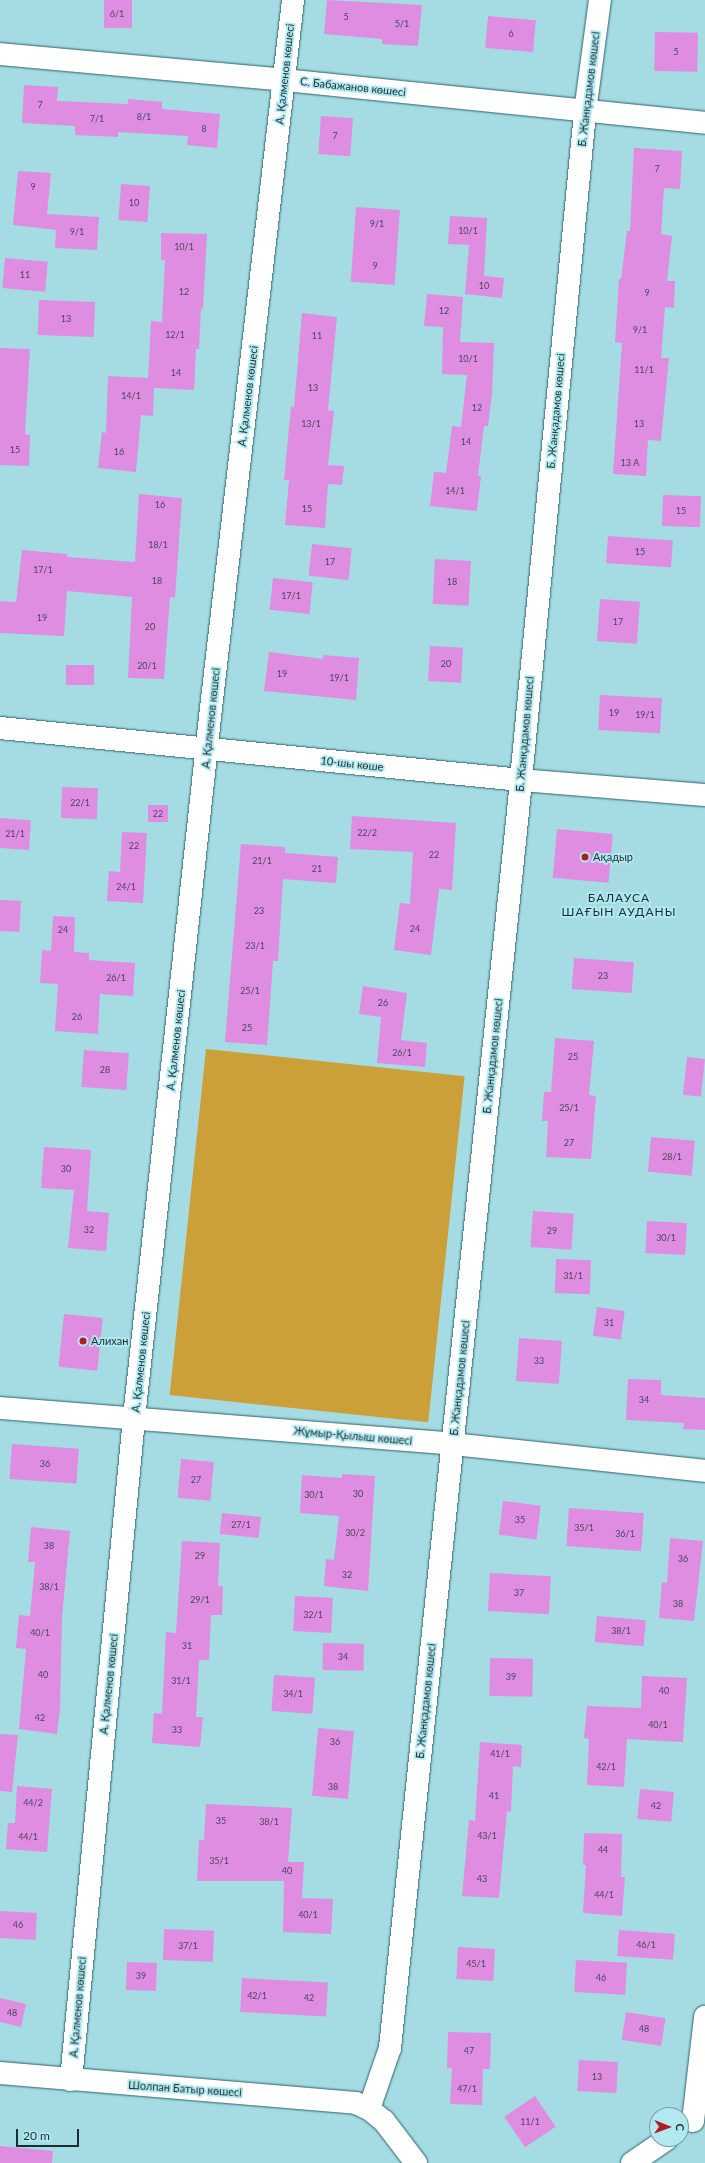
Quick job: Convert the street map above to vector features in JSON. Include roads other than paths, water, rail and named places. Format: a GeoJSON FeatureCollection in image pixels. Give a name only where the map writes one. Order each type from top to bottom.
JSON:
{"type":"FeatureCollection","features":[{"type":"Feature","properties":{"kind":"street","name":"А. Қалменов көшесі"},"geometry":{"type":"LineString","coordinates":[[71,2080],[134,1418],[293,0]]}},
{"type":"Feature","properties":{"kind":"street","name":"Б. Жанқадамов көшесі"},"geometry":{"type":"LineString","coordinates":[[370,2109],[390,2048],[521,780],[585,112],[600,0]]}},
{"type":"Feature","properties":{"kind":"street","name":"С. Бабажанов көшесі"},"geometry":{"type":"LineString","coordinates":[[0,54],[284,80],[585,112],[705,123]]}},
{"type":"Feature","properties":{"kind":"street","name":"10-шы көше"},"geometry":{"type":"LineString","coordinates":[[0,728],[521,780],[705,795]]}},
{"type":"Feature","properties":{"kind":"street","name":"Жұмыр-Қылыш көшесі"},"geometry":{"type":"LineString","coordinates":[[0,1408],[453,1444],[705,1471]]}},
{"type":"Feature","properties":{"kind":"street"},"geometry":{"type":"LineString","coordinates":[[693,2122],[705,2017]]}},
{"type":"Feature","properties":{"kind":"street","name":"Шолпан Батыр көшесі"},"geometry":{"type":"LineString","coordinates":[[0,2073],[71,2080],[339,2100],[370,2109]]}},
{"type":"Feature","properties":{"kind":"street"},"geometry":{"type":"LineString","coordinates":[[370,2109],[384,2121],[416,2163]]}},
{"type":"Feature","properties":{"kind":"street"},"geometry":{"type":"LineString","coordinates":[[632,2163],[655,2147]]}},
{"type":"Feature","properties":{"kind":"place","name":"Ақадыр"},"geometry":{"type":"Point","coordinates":[585,857]}},
{"type":"Feature","properties":{"kind":"place","name":"Алихан"},"geometry":{"type":"Point","coordinates":[83,1341]}},
{"type":"Feature","properties":{"kind":"district","name":"БАЛАУСА ШАҒЫН АУДАНЫ"},"geometry":{"type":"Point","coordinates":[619,905]}}]}
